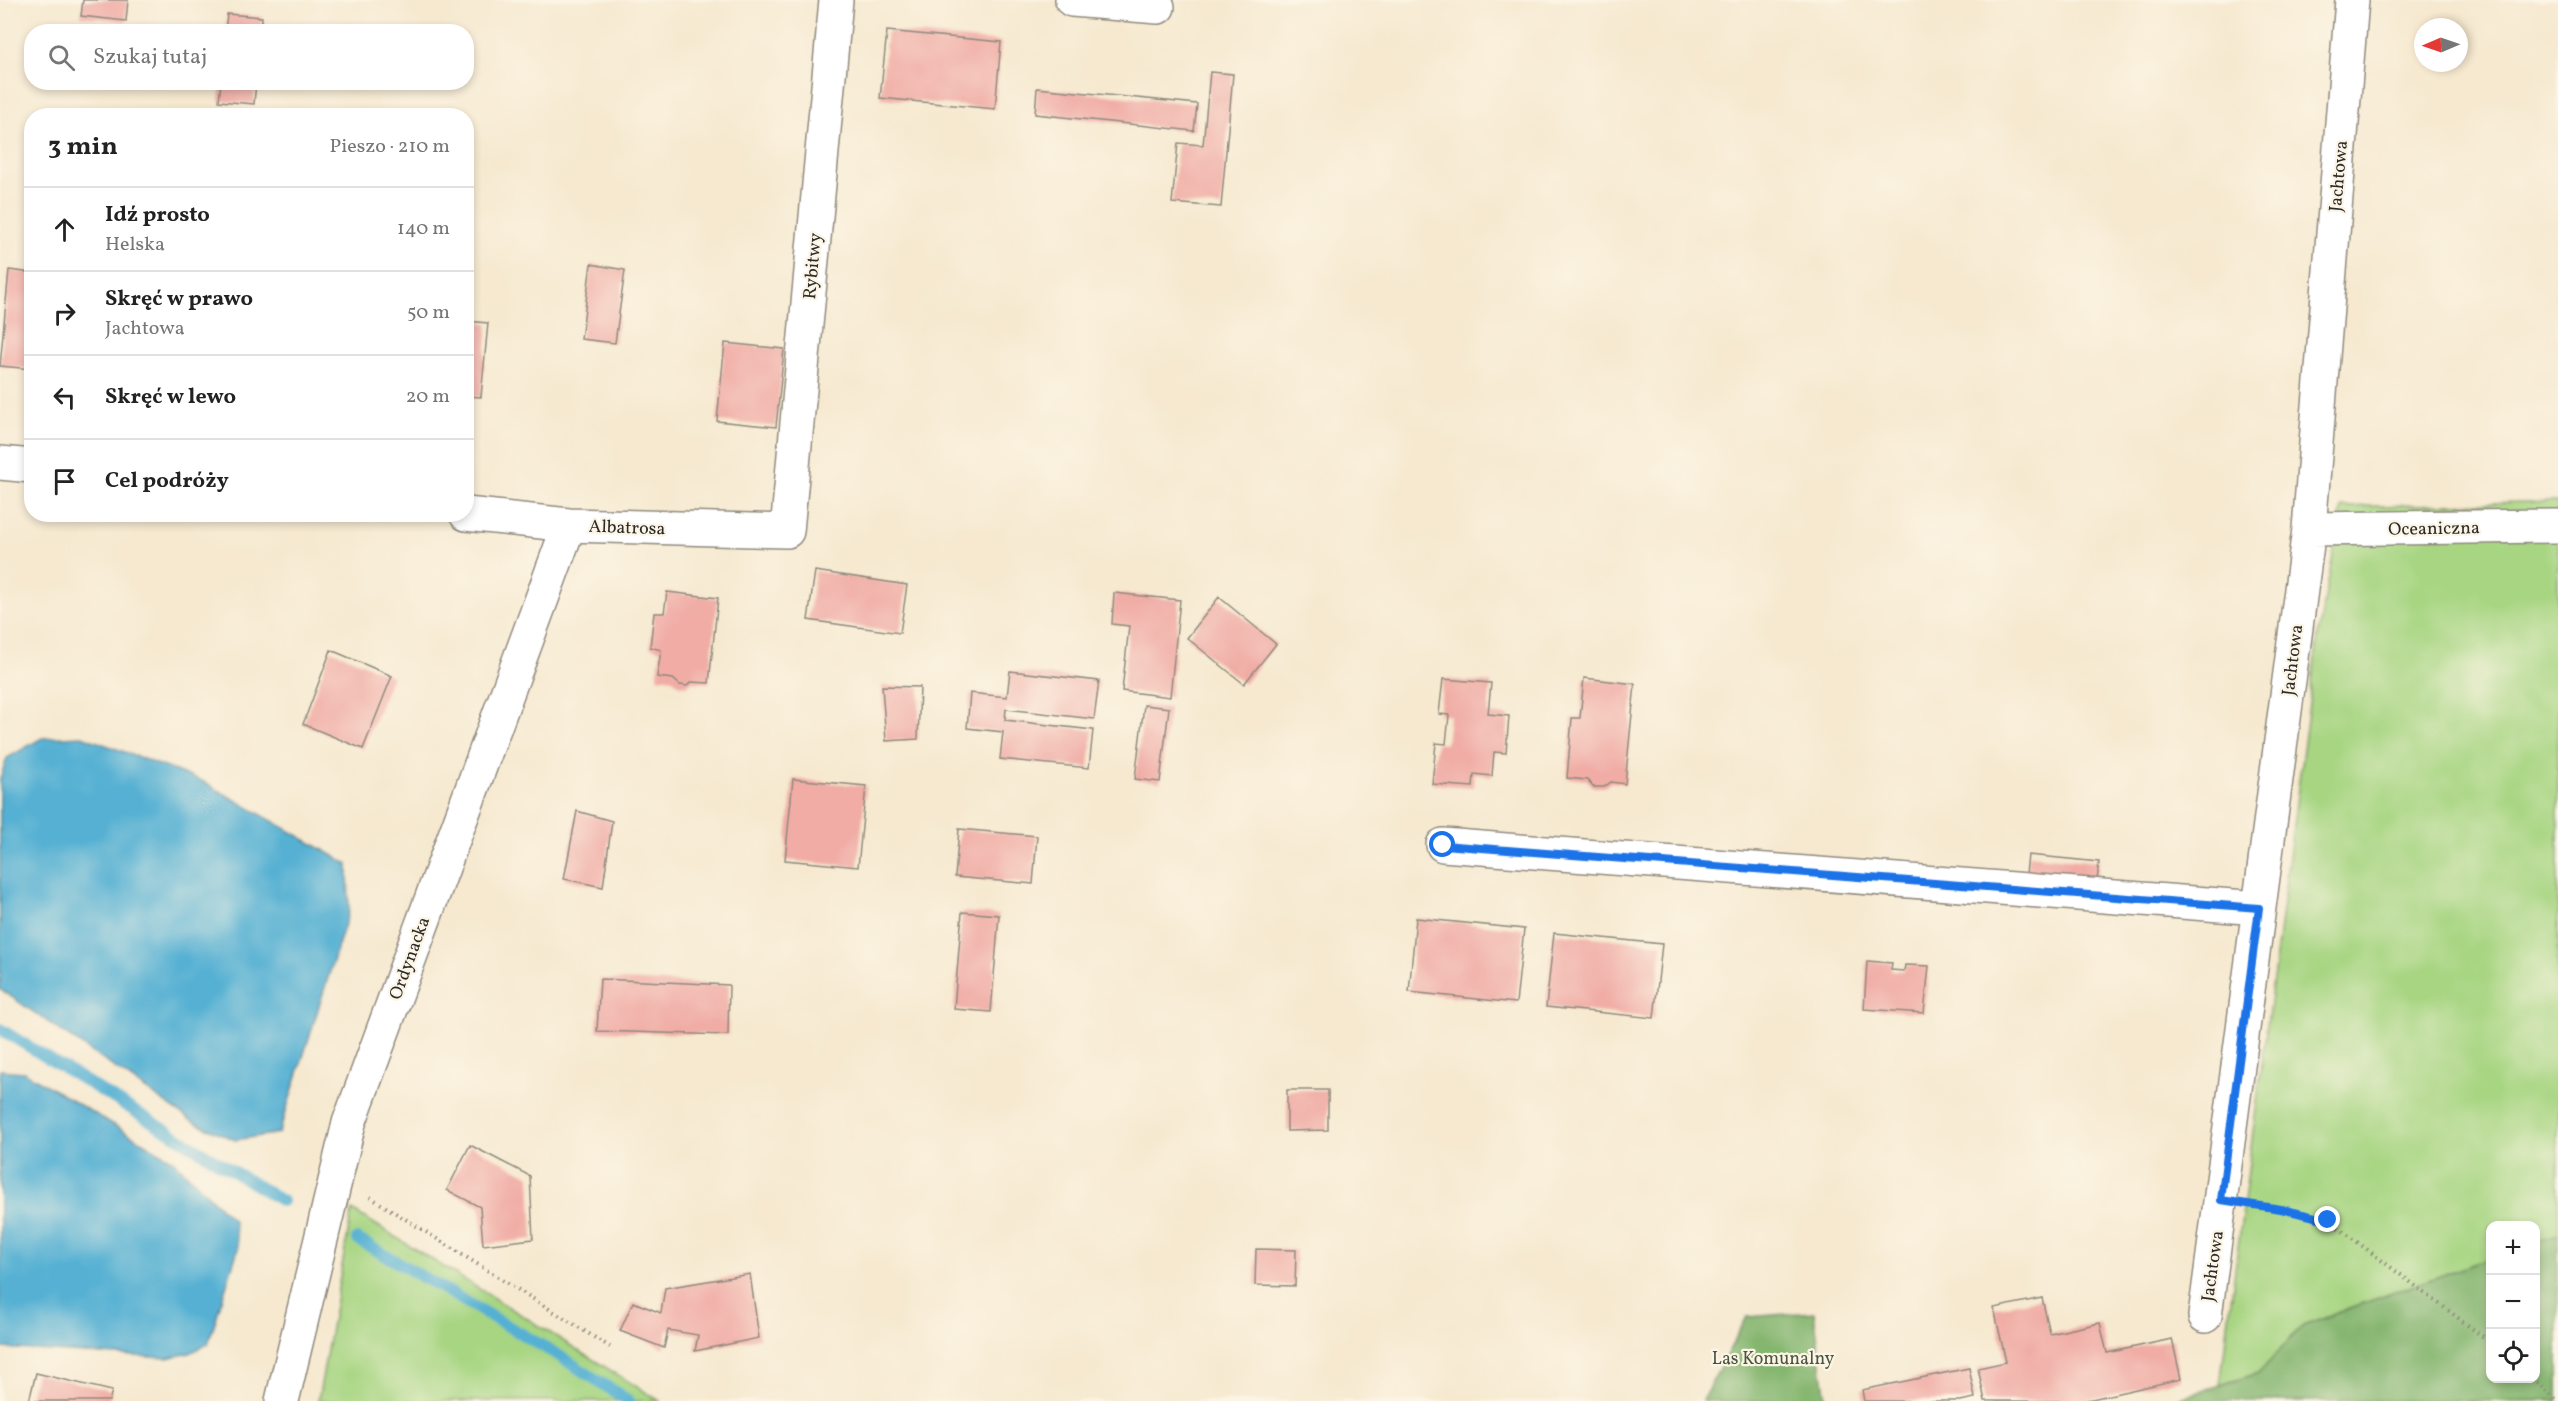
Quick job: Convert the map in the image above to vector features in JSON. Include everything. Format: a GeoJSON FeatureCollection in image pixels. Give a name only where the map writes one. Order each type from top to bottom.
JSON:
{"type":"FeatureCollection","features":[{"type":"Feature","properties":{"kind":"street","name":"Rybitwy"},"geometry":{"type":"LineString","coordinates":[[788,531],[836,0]]}},
{"type":"Feature","properties":{"kind":"street"},"geometry":{"type":"LineString","coordinates":[[1072,0],[1158,7]]}},
{"type":"Feature","properties":{"kind":"street","name":"Jachtowa"},"geometry":{"type":"LineString","coordinates":[[2205,1316],[2309,530],[2352,0]]}},
{"type":"Feature","properties":{"kind":"street"},"geometry":{"type":"LineString","coordinates":[[0,463],[24,465]]}},
{"type":"Feature","properties":{"kind":"street","name":"Albatrosa"},"geometry":{"type":"LineString","coordinates":[[474,515],[568,525],[788,531]]}},
{"type":"Feature","properties":{"kind":"street","name":"Ordynacka"},"geometry":{"type":"LineString","coordinates":[[282,1401],[336,1176],[368,1069],[568,525]]}},
{"type":"Feature","properties":{"kind":"street","name":"Oceaniczna"},"geometry":{"type":"LineString","coordinates":[[2309,530],[2558,526]]}},
{"type":"Feature","properties":{"kind":"street"},"geometry":{"type":"LineString","coordinates":[[1443,845],[2259,908]]}},
{"type":"Feature","properties":{"kind":"path"},"geometry":{"type":"LineString","coordinates":[[336,1176],[610,1347]]}},
{"type":"Feature","properties":{"kind":"path"},"geometry":{"type":"LineString","coordinates":[[2221,1200],[2281,1209],[2328,1220],[2470,1324],[2486,1338]]}},
{"type":"Feature","properties":{"kind":"path"},"geometry":{"type":"LineString","coordinates":[[2538,1383],[2558,1401]]}},
{"type":"Feature","properties":{"kind":"green space"},"geometry":{"type":"Polygon","coordinates":[[[2558,501],[2558,1235],[2540,1241],[2540,1221],[2486,1221],[2486,1259],[2303,1325],[2259,1373],[2220,1385],[2318,635],[2342,507],[2558,501]]]}},
{"type":"Feature","properties":{"kind":"green space"},"geometry":{"type":"Polygon","coordinates":[[[352,1210],[660,1401],[318,1401],[352,1210]]]}},
{"type":"Feature","properties":{"kind":"green space"},"geometry":{"type":"Polygon","coordinates":[[[2558,1235],[2558,1401],[2170,1401],[2259,1373],[2303,1325],[2486,1259],[2486,1383],[2540,1383],[2540,1241],[2558,1235]]]}},
{"type":"Feature","properties":{"kind":"green space","name":"Las Komunalny"},"geometry":{"type":"Polygon","coordinates":[[[1814,1312],[1826,1401],[1702,1401],[1747,1317],[1814,1312]]]}},
{"type":"Feature","properties":{"kind":"water"},"geometry":{"type":"Polygon","coordinates":[[[82,736],[202,781],[348,864],[349,911],[279,1133],[235,1140],[192,1121],[0,989],[0,779],[7,758],[42,738],[82,736]]]}},
{"type":"Feature","properties":{"kind":"water"},"geometry":{"type":"Polygon","coordinates":[[[0,1070],[24,1072],[172,1159],[234,1221],[238,1249],[208,1344],[190,1353],[167,1358],[0,1348],[0,1070]]]}},
{"type":"Feature","properties":{"kind":"building"},"geometry":{"type":"Polygon","coordinates":[[[83,0],[128,0],[126,21],[81,16],[83,0]]]}},
{"type":"Feature","properties":{"kind":"building"},"geometry":{"type":"Polygon","coordinates":[[[227,14],[262,17],[262,24],[226,24],[227,14]]]}},
{"type":"Feature","properties":{"kind":"building"},"geometry":{"type":"Polygon","coordinates":[[[887,31],[1001,42],[995,109],[880,98],[887,31]]]}},
{"type":"Feature","properties":{"kind":"building"},"geometry":{"type":"Polygon","coordinates":[[[1210,72],[1233,74],[1221,207],[1172,203],[1178,143],[1203,145],[1210,72]]]}},
{"type":"Feature","properties":{"kind":"building"},"geometry":{"type":"Polygon","coordinates":[[[1037,88],[1197,104],[1194,131],[1035,114],[1037,88]]]}},
{"type":"Feature","properties":{"kind":"building"},"geometry":{"type":"Polygon","coordinates":[[[220,90],[255,90],[254,104],[219,101],[220,90]]]}},
{"type":"Feature","properties":{"kind":"building"},"geometry":{"type":"Polygon","coordinates":[[[591,264],[625,270],[615,343],[581,339],[591,264]]]}},
{"type":"Feature","properties":{"kind":"building"},"geometry":{"type":"Polygon","coordinates":[[[9,270],[24,272],[24,368],[0,366],[9,270]]]}},
{"type":"Feature","properties":{"kind":"building"},"geometry":{"type":"Polygon","coordinates":[[[474,322],[488,323],[481,397],[474,397],[474,322]]]}},
{"type":"Feature","properties":{"kind":"building"},"geometry":{"type":"Polygon","coordinates":[[[725,343],[784,349],[776,427],[717,421],[725,343]]]}},
{"type":"Feature","properties":{"kind":"building"},"geometry":{"type":"Polygon","coordinates":[[[815,571],[907,585],[900,633],[808,620],[815,571]]]}},
{"type":"Feature","properties":{"kind":"building"},"geometry":{"type":"Polygon","coordinates":[[[667,592],[718,598],[709,683],[691,682],[687,686],[680,685],[673,679],[657,677],[661,650],[650,647],[654,613],[664,613],[667,592]]]}},
{"type":"Feature","properties":{"kind":"building"},"geometry":{"type":"Polygon","coordinates":[[[1114,593],[1180,600],[1170,697],[1122,691],[1129,626],[1112,624],[1114,593]]]}},
{"type":"Feature","properties":{"kind":"building"},"geometry":{"type":"Polygon","coordinates":[[[1219,597],[1276,644],[1244,684],[1187,638],[1219,597]]]}},
{"type":"Feature","properties":{"kind":"building"},"geometry":{"type":"Polygon","coordinates":[[[331,650],[392,676],[363,749],[303,724],[331,650]]]}},
{"type":"Feature","properties":{"kind":"building"},"geometry":{"type":"Polygon","coordinates":[[[1010,671],[1099,681],[1094,719],[1006,709],[1005,720],[1093,730],[1089,768],[1000,759],[1003,732],[967,728],[970,693],[1007,697],[1010,671]]]}},
{"type":"Feature","properties":{"kind":"building"},"geometry":{"type":"Polygon","coordinates":[[[1584,678],[1635,684],[1625,784],[1611,782],[1604,787],[1593,787],[1587,780],[1567,778],[1572,718],[1580,718],[1584,678]]]}},
{"type":"Feature","properties":{"kind":"building"},"geometry":{"type":"Polygon","coordinates":[[[1443,679],[1491,683],[1488,714],[1509,716],[1506,753],[1494,752],[1492,776],[1474,774],[1473,787],[1432,784],[1436,743],[1446,744],[1449,715],[1439,714],[1443,679]]]}},
{"type":"Feature","properties":{"kind":"building"},"geometry":{"type":"Polygon","coordinates":[[[882,686],[920,687],[918,739],[886,741],[882,686]]]}},
{"type":"Feature","properties":{"kind":"building"},"geometry":{"type":"Polygon","coordinates":[[[1144,705],[1169,708],[1160,782],[1135,779],[1144,705]]]}},
{"type":"Feature","properties":{"kind":"building"},"geometry":{"type":"Polygon","coordinates":[[[793,779],[866,786],[858,867],[785,860],[793,779]]]}},
{"type":"Feature","properties":{"kind":"building"},"geometry":{"type":"Polygon","coordinates":[[[577,811],[612,821],[603,887],[564,879],[577,811]]]}},
{"type":"Feature","properties":{"kind":"building"},"geometry":{"type":"Polygon","coordinates":[[[959,829],[1037,836],[1033,884],[955,877],[959,829]]]}},
{"type":"Feature","properties":{"kind":"building"},"geometry":{"type":"Polygon","coordinates":[[[2028,855],[2099,862],[2096,891],[2025,884],[2028,855]]]}},
{"type":"Feature","properties":{"kind":"building"},"geometry":{"type":"Polygon","coordinates":[[[962,912],[999,915],[991,1012],[954,1009],[962,912]]]}},
{"type":"Feature","properties":{"kind":"building"},"geometry":{"type":"Polygon","coordinates":[[[1416,918],[1524,929],[1516,1003],[1409,992],[1416,918]]]}},
{"type":"Feature","properties":{"kind":"building"},"geometry":{"type":"Polygon","coordinates":[[[1554,933],[1662,944],[1654,1018],[1546,1007],[1554,933]]]}},
{"type":"Feature","properties":{"kind":"building"},"geometry":{"type":"Polygon","coordinates":[[[1867,961],[1892,963],[1891,970],[1904,971],[1905,965],[1929,966],[1924,1013],[1864,1009],[1867,961]]]}},
{"type":"Feature","properties":{"kind":"building"},"geometry":{"type":"Polygon","coordinates":[[[600,979],[729,985],[728,1035],[597,1031],[600,979]]]}},
{"type":"Feature","properties":{"kind":"building"},"geometry":{"type":"Polygon","coordinates":[[[1287,1090],[1328,1090],[1328,1130],[1287,1131],[1287,1090]]]}},
{"type":"Feature","properties":{"kind":"building"},"geometry":{"type":"Polygon","coordinates":[[[470,1145],[530,1176],[533,1239],[483,1245],[480,1207],[447,1190],[470,1145]]]}},
{"type":"Feature","properties":{"kind":"building"},"geometry":{"type":"Polygon","coordinates":[[[1256,1249],[1296,1250],[1295,1286],[1255,1285],[1256,1249]]]}},
{"type":"Feature","properties":{"kind":"building"},"geometry":{"type":"Polygon","coordinates":[[[750,1274],[759,1338],[695,1351],[698,1335],[668,1330],[664,1348],[620,1331],[633,1302],[661,1313],[665,1288],[750,1274]]]}},
{"type":"Feature","properties":{"kind":"building"},"geometry":{"type":"Polygon","coordinates":[[[2042,1298],[2050,1334],[2100,1323],[2107,1353],[2172,1339],[2181,1379],[2083,1401],[1985,1401],[1978,1368],[2006,1362],[1994,1308],[2042,1298]]]}},
{"type":"Feature","properties":{"kind":"building"},"geometry":{"type":"Polygon","coordinates":[[[1969,1368],[1975,1398],[1960,1401],[1864,1401],[1862,1390],[1969,1368]]]}},
{"type":"Feature","properties":{"kind":"building"},"geometry":{"type":"Polygon","coordinates":[[[36,1373],[112,1391],[109,1401],[29,1401],[36,1373]]]}},
{"type":"Feature","properties":{"kind":"waterway"},"geometry":{"type":"LineString","coordinates":[[0,1029],[282,1201]]}},
{"type":"Feature","properties":{"kind":"waterway"},"geometry":{"type":"LineString","coordinates":[[357,1239],[558,1355],[629,1401]]}},
{"type":"Feature","properties":{"kind":"route"},"geometry":{"type":"LineString","coordinates":[[1443,845],[2259,908],[2221,1200],[2281,1209],[2328,1220]]}}]}
